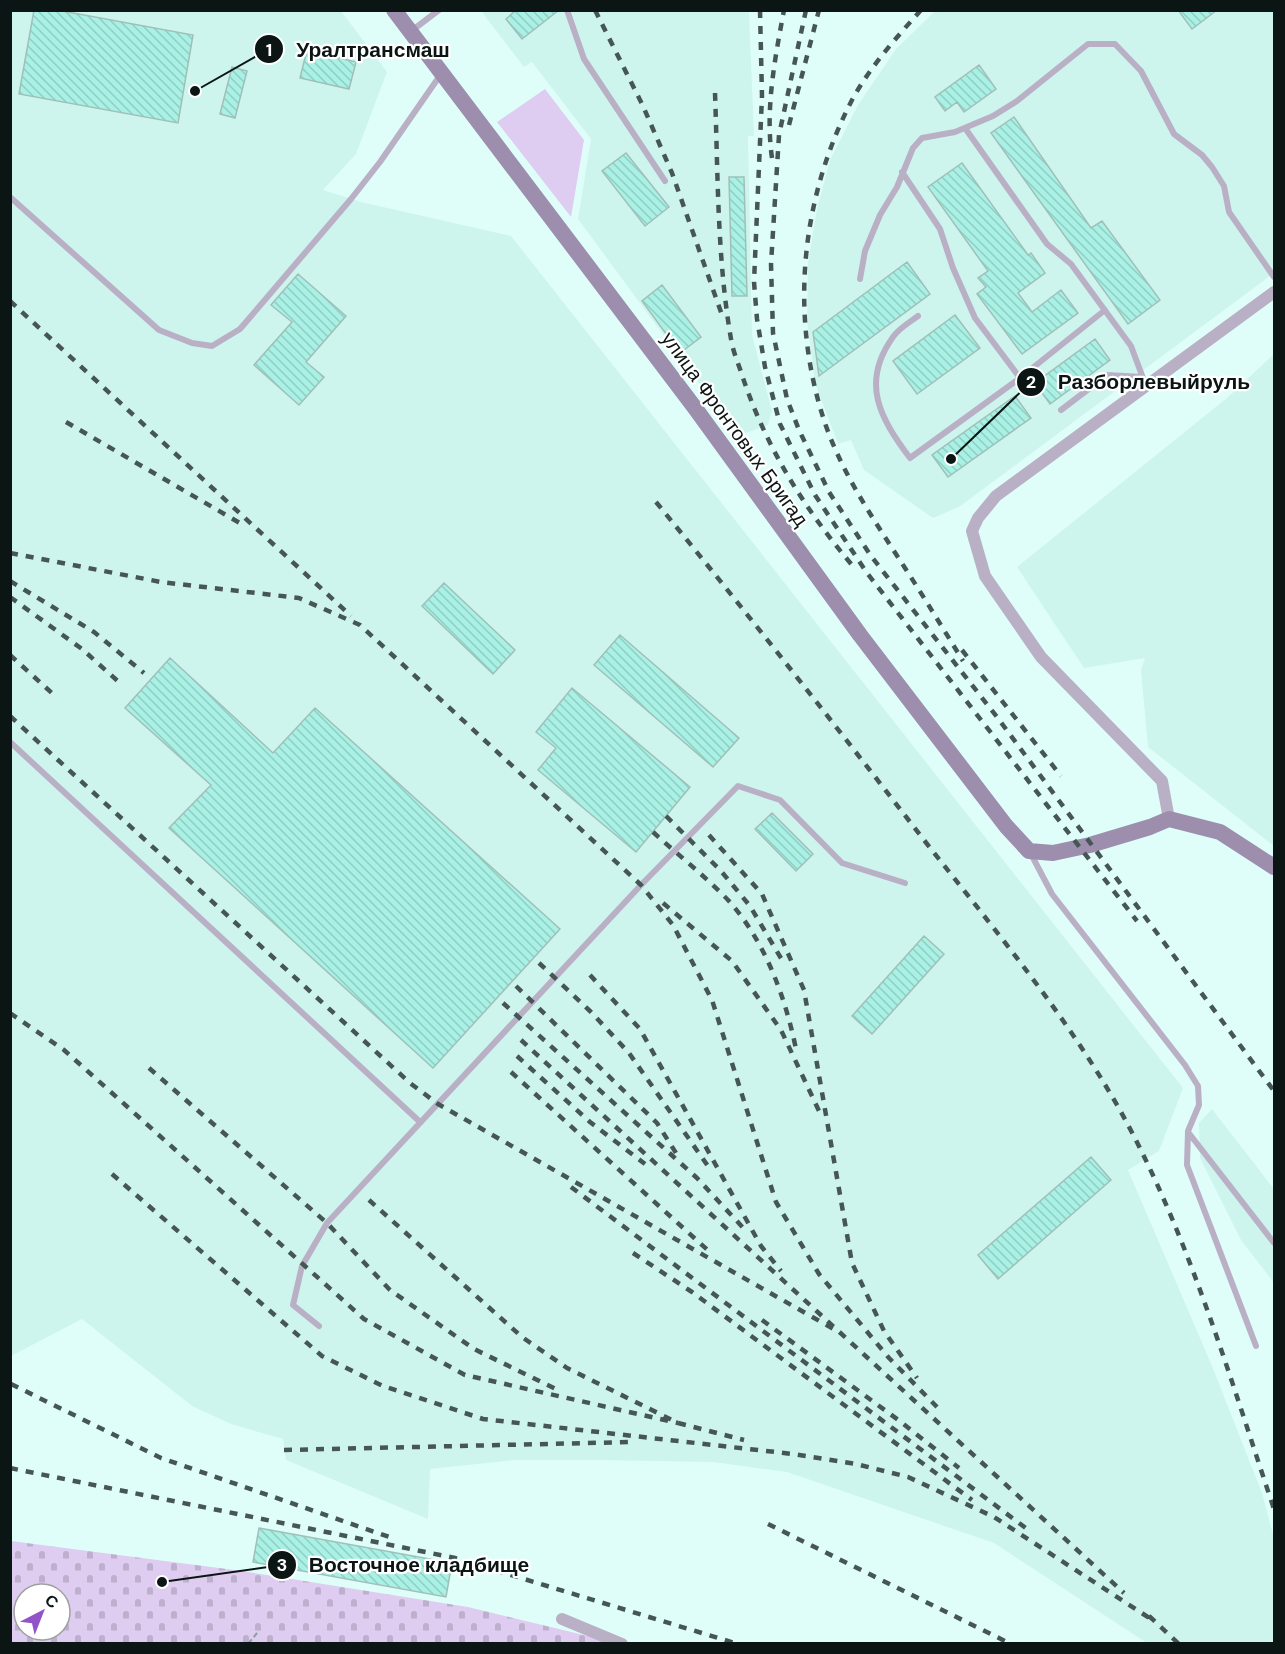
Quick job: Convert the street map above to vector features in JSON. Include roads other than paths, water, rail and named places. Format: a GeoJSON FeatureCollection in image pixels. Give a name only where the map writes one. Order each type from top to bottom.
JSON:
{"type":"FeatureCollection","features":[{"type":"Feature","properties":{"kind":"main road","name":"улица Фронтовых Бригад"},"geometry":{"type":"LineString","coordinates":[[394,10],[695,408],[867,644],[1006,826],[1029,851]]}},
{"type":"Feature","properties":{"kind":"main road"},"geometry":{"type":"LineString","coordinates":[[1029,851],[1053,853],[1112,839],[1169,819],[1220,832],[1275,867]]}},
{"type":"Feature","properties":{"kind":"street"},"geometry":{"type":"LineString","coordinates":[[1169,819],[1162,781],[1041,657],[985,576],[972,531],[978,518],[996,496],[1144,382],[1275,291]]}},
{"type":"Feature","properties":{"kind":"street"},"geometry":{"type":"LineString","coordinates":[[562,1619],[622,1644]]}},
{"type":"Feature","properties":{"kind":"lane"},"geometry":{"type":"LineString","coordinates":[[410,32],[439,10]]}},
{"type":"Feature","properties":{"kind":"lane"},"geometry":{"type":"LineString","coordinates":[[567,10],[584,59],[665,181]]}},
{"type":"Feature","properties":{"kind":"lane"},"geometry":{"type":"LineString","coordinates":[[860,279],[865,251],[913,148],[922,138],[965,128],[1017,101],[1088,44],[1115,44],[1142,70],[1174,134],[1202,155],[1212,167],[1224,186],[1229,212],[1275,277]]}},
{"type":"Feature","properties":{"kind":"lane"},"geometry":{"type":"LineString","coordinates":[[10,196],[159,330],[192,343],[212,346],[240,329],[343,207],[380,162],[441,73]]}},
{"type":"Feature","properties":{"kind":"lane"},"geometry":{"type":"LineString","coordinates":[[965,128],[1047,244],[1071,264],[1131,346],[1144,382]]}},
{"type":"Feature","properties":{"kind":"lane"},"geometry":{"type":"LineString","coordinates":[[902,172],[940,229],[953,268],[975,318],[1020,378]]}},
{"type":"Feature","properties":{"kind":"lane"},"geometry":{"type":"LineString","coordinates":[[918,316],[893,336],[874,383],[879,411],[910,458],[1020,378],[1105,310]]}},
{"type":"Feature","properties":{"kind":"lane"},"geometry":{"type":"LineString","coordinates":[[1060,410],[1107,375],[1144,382]]}},
{"type":"Feature","properties":{"kind":"lane"},"geometry":{"type":"LineString","coordinates":[[10,742],[419,1121]]}},
{"type":"Feature","properties":{"kind":"lane"},"geometry":{"type":"LineString","coordinates":[[319,1326],[293,1305],[302,1266],[327,1223],[419,1121],[641,885],[738,786],[780,800],[842,863],[905,883]]}},
{"type":"Feature","properties":{"kind":"lane"},"geometry":{"type":"LineString","coordinates":[[1029,851],[1052,894],[1185,1065],[1198,1086],[1199,1105],[1188,1131],[1187,1165],[1256,1346]]}},
{"type":"Feature","properties":{"kind":"lane"},"geometry":{"type":"LineString","coordinates":[[1188,1131],[1275,1243]]}},
{"type":"Feature","properties":{"kind":"railway"},"geometry":{"type":"LineString","coordinates":[[595,10],[643,106],[672,173],[722,315]]}},
{"type":"Feature","properties":{"kind":"railway"},"geometry":{"type":"LineString","coordinates":[[760,10],[762,96],[754,282],[765,367],[780,424],[815,495],[867,573],[1137,921]]}},
{"type":"Feature","properties":{"kind":"railway"},"geometry":{"type":"LineString","coordinates":[[772,158],[770,102],[784,10]]}},
{"type":"Feature","properties":{"kind":"railway"},"geometry":{"type":"LineString","coordinates":[[806,10],[779,135],[771,264],[773,333],[787,399],[799,430],[829,492],[871,556],[997,717],[1274,1091]]}},
{"type":"Feature","properties":{"kind":"railway"},"geometry":{"type":"LineString","coordinates":[[789,125],[819,10]]}},
{"type":"Feature","properties":{"kind":"railway"},"geometry":{"type":"LineString","coordinates":[[921,10],[875,64],[852,100],[834,138],[811,219],[804,302],[807,344],[814,385],[833,445],[861,499],[963,661]]}},
{"type":"Feature","properties":{"kind":"railway"},"geometry":{"type":"LineString","coordinates":[[715,93],[723,278],[733,349],[763,429],[788,477],[818,522],[852,565]]}},
{"type":"Feature","properties":{"kind":"railway"},"geometry":{"type":"LineString","coordinates":[[10,301],[351,616]]}},
{"type":"Feature","properties":{"kind":"railway"},"geometry":{"type":"LineString","coordinates":[[66,422],[245,526]]}},
{"type":"Feature","properties":{"kind":"railway"},"geometry":{"type":"LineString","coordinates":[[656,502],[1002,939],[1053,1006],[1100,1076],[1145,1158],[1187,1256],[1224,1358],[1274,1509]]}},
{"type":"Feature","properties":{"kind":"railway"},"geometry":{"type":"LineString","coordinates":[[10,553],[161,582],[299,598],[360,625],[641,885],[673,925],[712,1000],[776,1202],[819,1274],[889,1358],[937,1407]]}},
{"type":"Feature","properties":{"kind":"railway"},"geometry":{"type":"LineString","coordinates":[[10,581],[94,632],[144,673]]}},
{"type":"Feature","properties":{"kind":"railway"},"geometry":{"type":"LineString","coordinates":[[10,597],[82,649],[121,684]]}},
{"type":"Feature","properties":{"kind":"railway"},"geometry":{"type":"LineString","coordinates":[[962,650],[1061,776]]}},
{"type":"Feature","properties":{"kind":"railway"},"geometry":{"type":"LineString","coordinates":[[10,655],[54,695]]}},
{"type":"Feature","properties":{"kind":"railway"},"geometry":{"type":"LineString","coordinates":[[10,716],[410,1083],[438,1104],[837,1331]]}},
{"type":"Feature","properties":{"kind":"railway"},"geometry":{"type":"LineString","coordinates":[[666,816],[721,871],[750,906],[785,965]]}},
{"type":"Feature","properties":{"kind":"railway"},"geometry":{"type":"LineString","coordinates":[[653,832],[728,900],[753,933],[772,970],[786,1009],[796,1049]]}},
{"type":"Feature","properties":{"kind":"railway"},"geometry":{"type":"LineString","coordinates":[[709,835],[762,894],[804,990],[852,1263],[884,1331],[917,1378]]}},
{"type":"Feature","properties":{"kind":"railway"},"geometry":{"type":"LineString","coordinates":[[663,903],[732,961],[781,1030],[819,1111]]}},
{"type":"Feature","properties":{"kind":"railway"},"geometry":{"type":"LineString","coordinates":[[539,963],[591,1012],[629,1053],[710,1169]]}},
{"type":"Feature","properties":{"kind":"railway"},"geometry":{"type":"LineString","coordinates":[[590,975],[640,1029],[761,1246],[781,1271]]}},
{"type":"Feature","properties":{"kind":"railway"},"geometry":{"type":"LineString","coordinates":[[516,986],[657,1123],[676,1153]]}},
{"type":"Feature","properties":{"kind":"railway"},"geometry":{"type":"LineString","coordinates":[[503,1003],[697,1178],[747,1232]]}},
{"type":"Feature","properties":{"kind":"railway"},"geometry":{"type":"LineString","coordinates":[[10,1013],[64,1050],[364,1319],[465,1375],[678,1423]]}},
{"type":"Feature","properties":{"kind":"railway"},"geometry":{"type":"LineString","coordinates":[[521,1040],[1124,1593]]}},
{"type":"Feature","properties":{"kind":"railway"},"geometry":{"type":"LineString","coordinates":[[517,1056],[590,1122],[645,1164]]}},
{"type":"Feature","properties":{"kind":"railway"},"geometry":{"type":"LineString","coordinates":[[149,1068],[327,1223],[390,1290],[474,1349],[560,1391]]}},
{"type":"Feature","properties":{"kind":"railway"},"geometry":{"type":"LineString","coordinates":[[511,1072],[712,1254]]}},
{"type":"Feature","properties":{"kind":"railway"},"geometry":{"type":"LineString","coordinates":[[112,1174],[322,1356],[383,1386],[483,1419],[793,1454],[856,1464],[908,1477],[994,1517],[1154,1621]]}},
{"type":"Feature","properties":{"kind":"railway"},"geometry":{"type":"LineString","coordinates":[[571,1187],[1027,1529]]}},
{"type":"Feature","properties":{"kind":"railway"},"geometry":{"type":"LineString","coordinates":[[369,1200],[522,1337],[567,1368],[678,1423],[744,1440]]}},
{"type":"Feature","properties":{"kind":"railway"},"geometry":{"type":"LineString","coordinates":[[633,1253],[692,1292],[972,1500]]}},
{"type":"Feature","properties":{"kind":"railway"},"geometry":{"type":"LineString","coordinates":[[762,1320],[901,1422],[959,1468]]}},
{"type":"Feature","properties":{"kind":"railway"},"geometry":{"type":"LineString","coordinates":[[11,1384],[161,1458],[395,1539]]}},
{"type":"Feature","properties":{"kind":"railway"},"geometry":{"type":"LineString","coordinates":[[284,1450],[633,1442]]}},
{"type":"Feature","properties":{"kind":"railway"},"geometry":{"type":"LineString","coordinates":[[10,1468],[455,1558],[738,1644]]}},
{"type":"Feature","properties":{"kind":"railway"},"geometry":{"type":"LineString","coordinates":[[768,1524],[1011,1644]]}},
{"type":"Feature","properties":{"kind":"railway"},"geometry":{"type":"LineString","coordinates":[[1149,1616],[1179,1644]]}},
{"type":"Feature","properties":{"kind":"place","name":"Уралтрансмаш"},"geometry":{"type":"Point","coordinates":[195,91]}},
{"type":"Feature","properties":{"kind":"place","name":"Разборлевыйруль"},"geometry":{"type":"Point","coordinates":[951,459]}},
{"type":"Feature","properties":{"kind":"place","name":"Восточное кладбище"},"geometry":{"type":"Point","coordinates":[162,1582]}}]}
